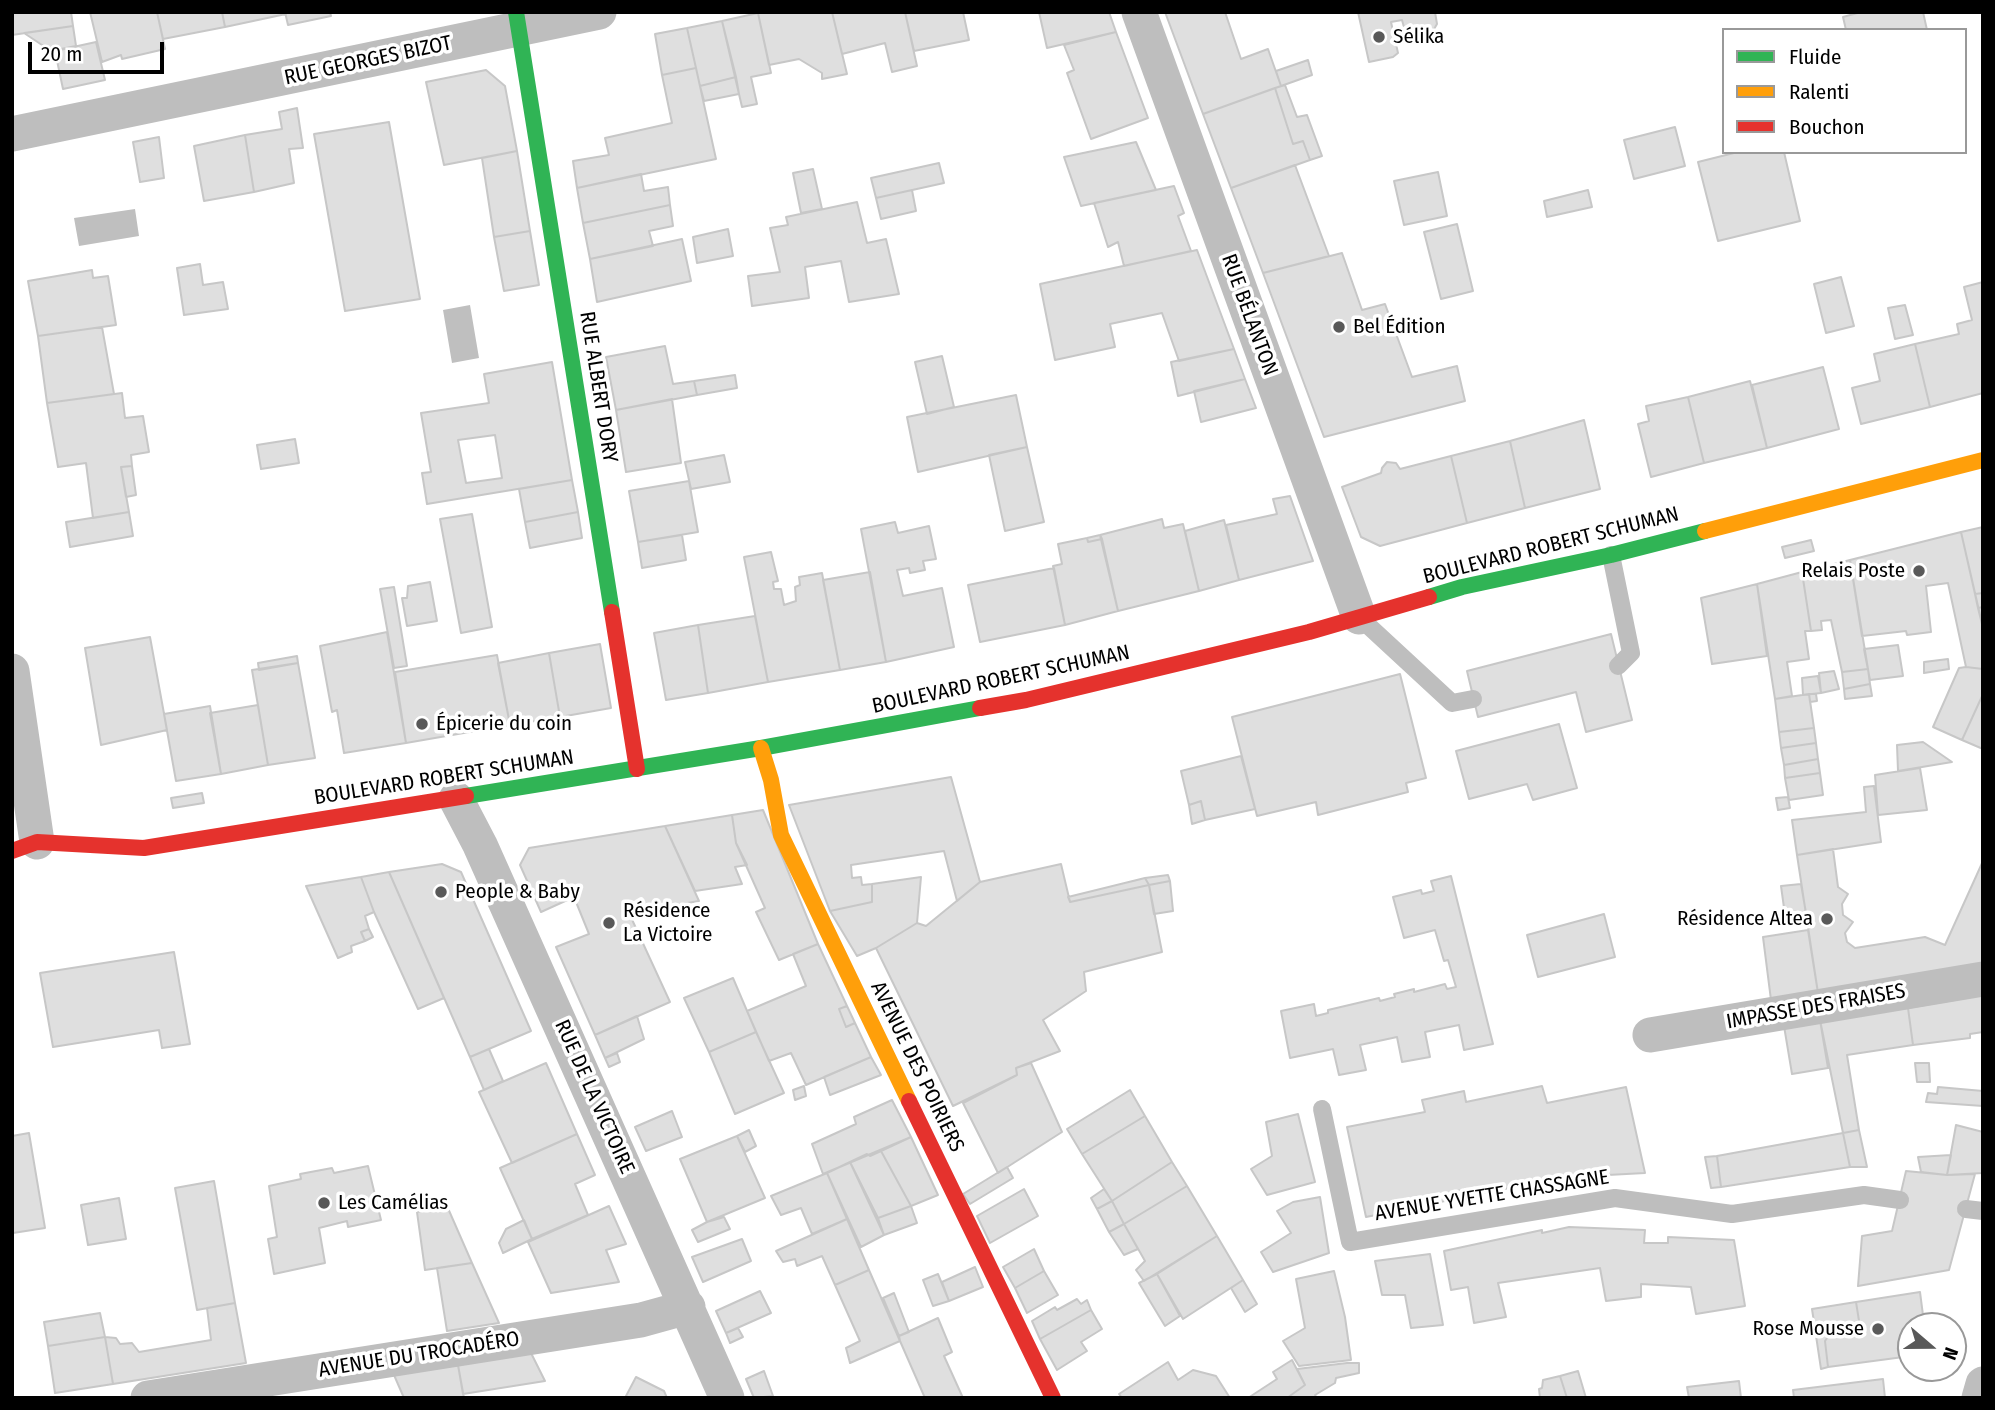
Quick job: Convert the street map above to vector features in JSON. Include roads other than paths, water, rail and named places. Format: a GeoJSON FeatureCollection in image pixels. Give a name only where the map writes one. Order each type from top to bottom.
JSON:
{"type":"FeatureCollection","features":[{"type":"Feature","properties":{"kind":"main road","name":"RUE ALBERT DORY"},"geometry":{"type":"LineString","coordinates":[[518,21],[637,769]]}},
{"type":"Feature","properties":{"kind":"main road","name":"BOULEVARD ROBERT SCHUMAN"},"geometry":{"type":"LineString","coordinates":[[24,847],[144,848],[637,769],[1026,700],[1309,632],[1462,587],[1611,555],[1983,460]]}},
{"type":"Feature","properties":{"kind":"main road","name":"AVENUE DES POIRIERS"},"geometry":{"type":"LineString","coordinates":[[761,748],[771,780],[781,835],[1053,1398]]}},
{"type":"Feature","properties":{"kind":"street","name":"RUE GEORGES BIZOT"},"geometry":{"type":"LineString","coordinates":[[12,134],[518,21],[599,12]]}},
{"type":"Feature","properties":{"kind":"street","name":"RUE BÉLANTON"},"geometry":{"type":"LineString","coordinates":[[1139,12],[1359,617]]}},
{"type":"Feature","properties":{"kind":"street"},"geometry":{"type":"LineString","coordinates":[[12,671],[24,847]]}},
{"type":"Feature","properties":{"kind":"street","name":"RUE DE LA VICTOIRE"},"geometry":{"type":"LineString","coordinates":[[456,799],[480,845],[727,1398]]}},
{"type":"Feature","properties":{"kind":"street","name":"IMPASSE DES FRAISES"},"geometry":{"type":"LineString","coordinates":[[1650,1035],[1983,979]]}},
{"type":"Feature","properties":{"kind":"street","name":"AVENUE DU TROCADÉRO"},"geometry":{"type":"LineString","coordinates":[[148,1398],[641,1320],[688,1307]]}},
{"type":"Feature","properties":{"kind":"street"},"geometry":{"type":"LineString","coordinates":[[1979,1398],[1983,1384]]}},
{"type":"Feature","properties":{"kind":"lane"},"geometry":{"type":"LineString","coordinates":[[1611,555],[1631,653],[1618,666]]}},
{"type":"Feature","properties":{"kind":"lane"},"geometry":{"type":"LineString","coordinates":[[1359,617],[1452,703],[1473,699]]}},
{"type":"Feature","properties":{"kind":"lane","name":"AVENUE YVETTE CHASSAGNE"},"geometry":{"type":"LineString","coordinates":[[1322,1109],[1350,1242],[1615,1198],[1732,1214],[1864,1195],[1900,1200]]}},
{"type":"Feature","properties":{"kind":"place","name":"Sélika"},"geometry":{"type":"Point","coordinates":[1379,37]}},
{"type":"Feature","properties":{"kind":"place","name":"Bel Édition"},"geometry":{"type":"Point","coordinates":[1339,327]}},
{"type":"Feature","properties":{"kind":"place","name":"Relais Poste"},"geometry":{"type":"Point","coordinates":[1919,571]}},
{"type":"Feature","properties":{"kind":"place","name":"Épicerie du coin"},"geometry":{"type":"Point","coordinates":[422,724]}},
{"type":"Feature","properties":{"kind":"place","name":"People & Baby"},"geometry":{"type":"Point","coordinates":[441,892]}},
{"type":"Feature","properties":{"kind":"place","name":"Résidence Altea"},"geometry":{"type":"Point","coordinates":[1827,919]}},
{"type":"Feature","properties":{"kind":"place","name":"Résidence La Victoire"},"geometry":{"type":"Point","coordinates":[609,923]}},
{"type":"Feature","properties":{"kind":"place","name":"Les Camélias"},"geometry":{"type":"Point","coordinates":[324,1203]}},
{"type":"Feature","properties":{"kind":"place","name":"Rose Mousse"},"geometry":{"type":"Point","coordinates":[1878,1329]}}]}
